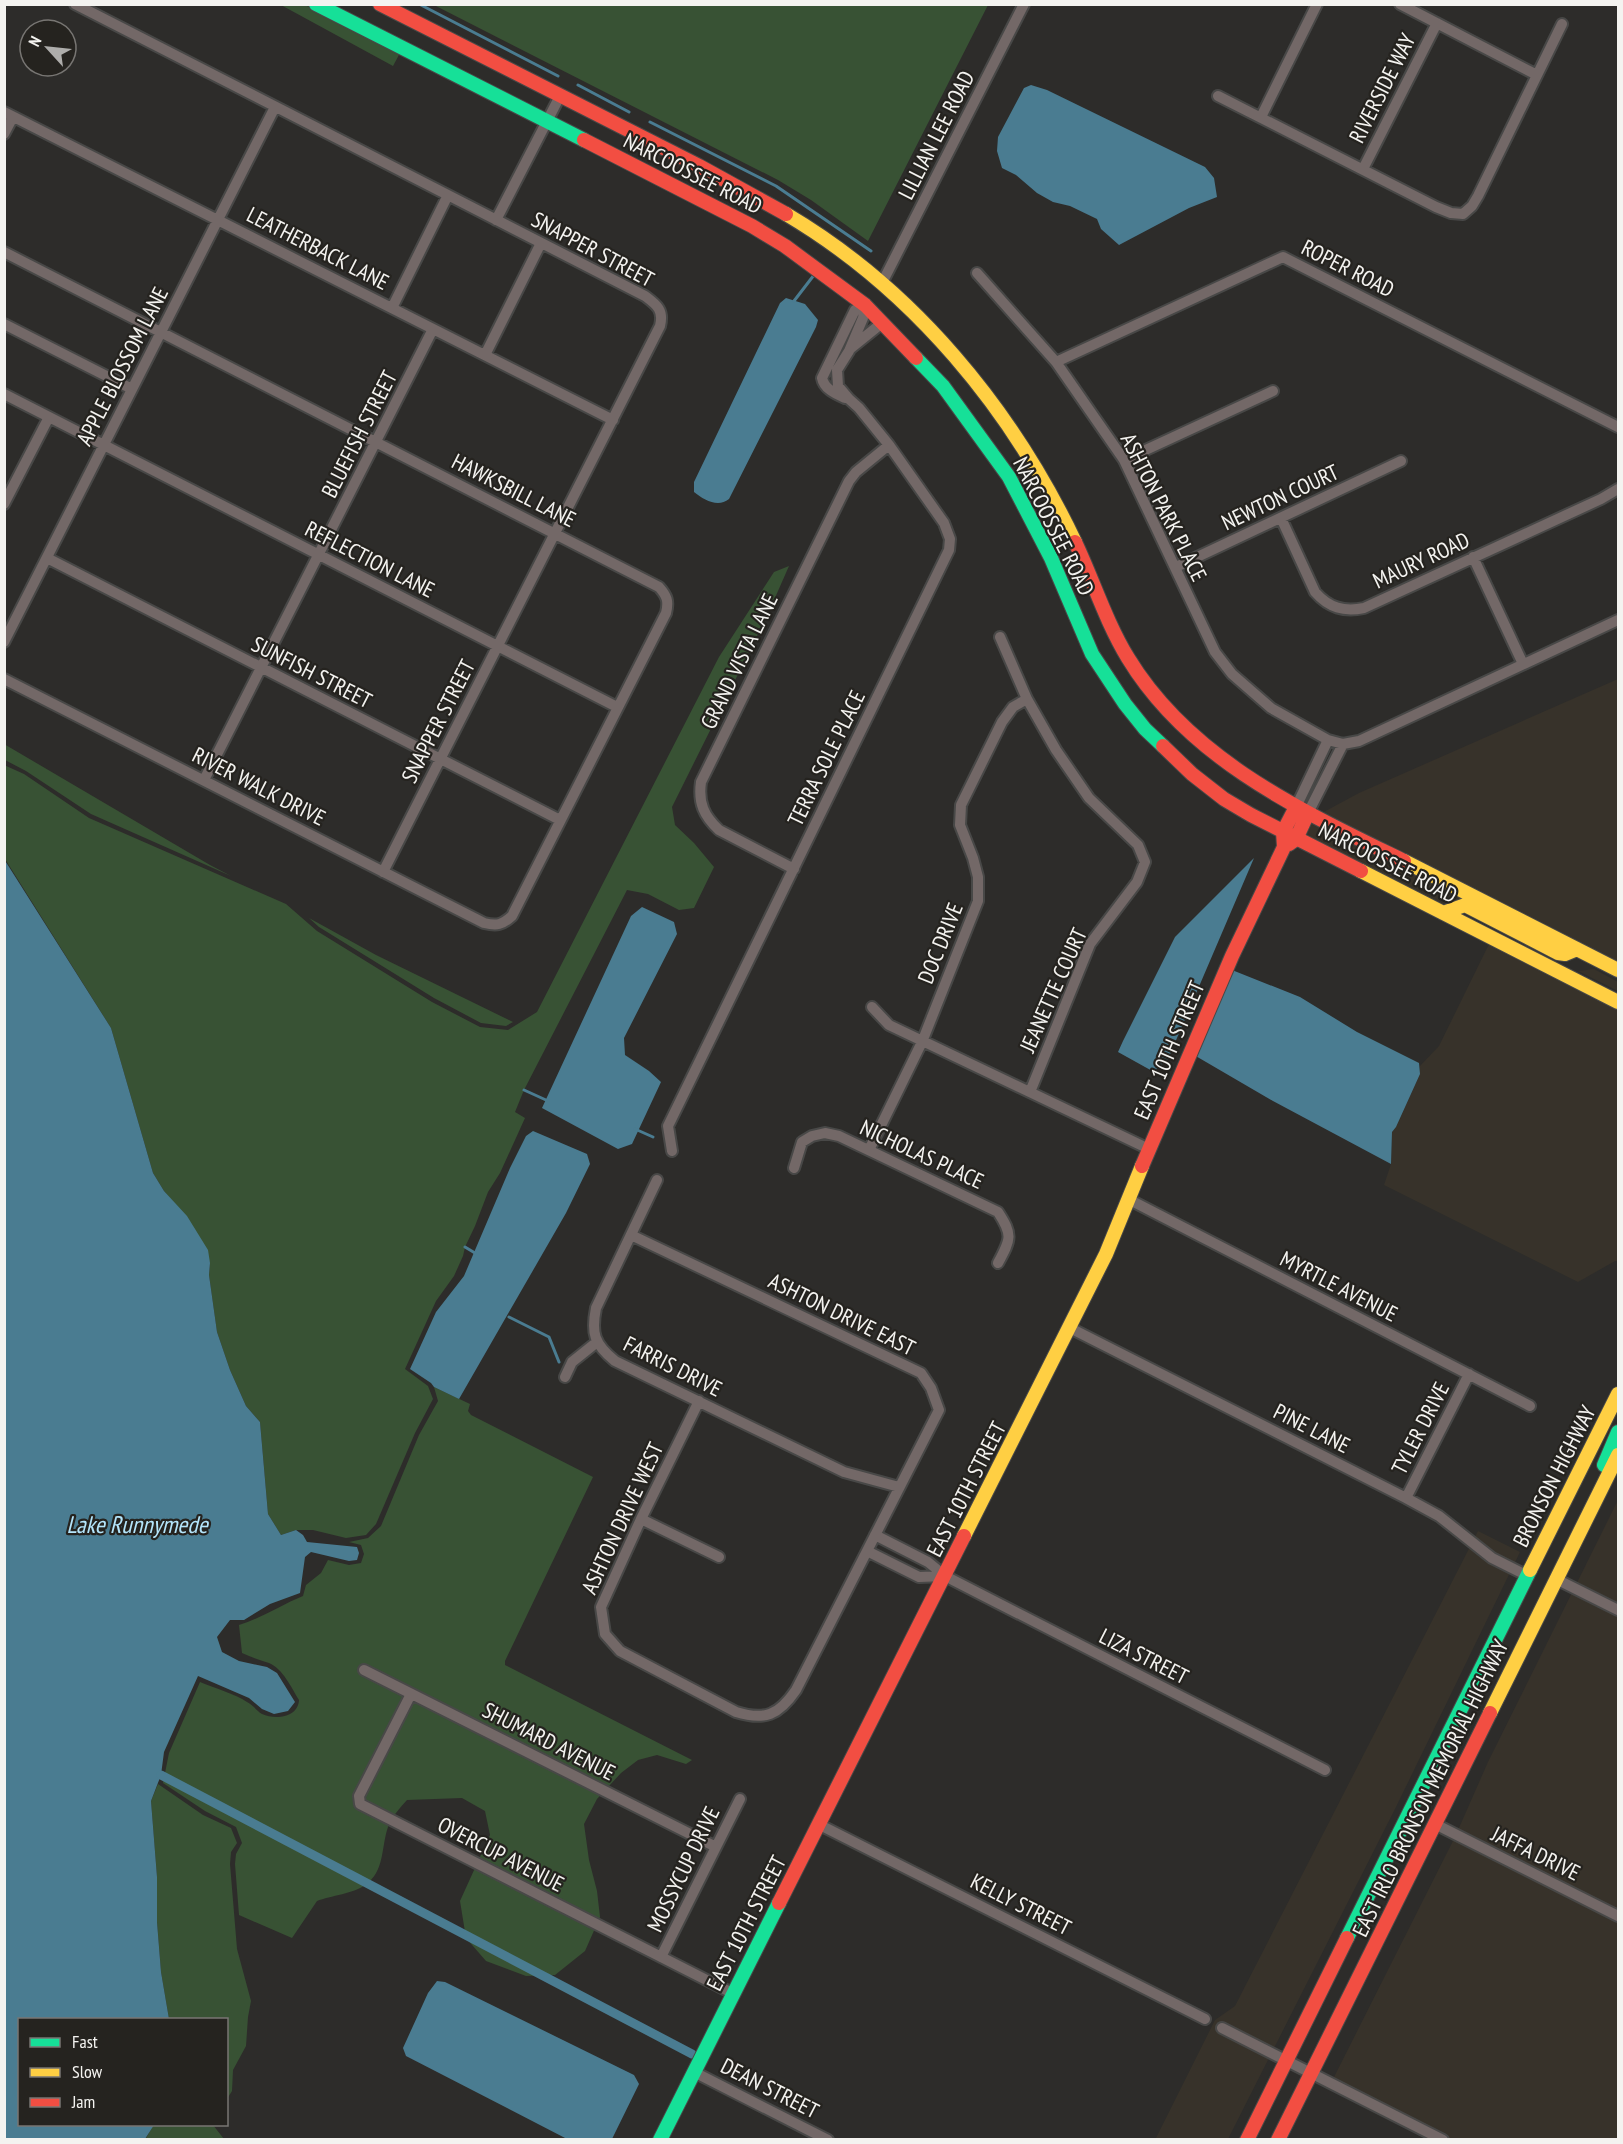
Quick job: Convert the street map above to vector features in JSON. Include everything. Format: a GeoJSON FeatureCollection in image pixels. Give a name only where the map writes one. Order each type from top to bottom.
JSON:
{"type":"FeatureCollection","features":[{"type":"Feature","properties":{"kind":"main road","name":"NARCOOSSEE ROAD"},"geometry":{"type":"LineString","coordinates":[[316,4],[752,226],[785,246],[865,305],[943,386],[1009,477],[1051,558],[1092,654],[1125,704],[1145,729],[1192,774],[1224,799],[1288,839],[1443,913],[1618,1002]]}},
{"type":"Feature","properties":{"kind":"main road","name":"NARCOOSSEE ROAD"},"geometry":{"type":"LineString","coordinates":[[380,4],[724,178],[839,249],[882,283],[936,335],[967,371],[1034,464],[1070,531],[1118,642],[1140,676],[1171,715],[1210,753],[1239,774],[1302,810],[1618,970]]}},
{"type":"Feature","properties":{"kind":"main road"},"geometry":{"type":"LineString","coordinates":[[865,305],[882,283]]}},
{"type":"Feature","properties":{"kind":"main road","name":"EAST 10TH STREET"},"geometry":{"type":"LineString","coordinates":[[660,2139],[1071,1328],[1130,1200],[1149,1149],[1232,956],[1302,810]]}},
{"type":"Feature","properties":{"kind":"main road"},"geometry":{"type":"LineString","coordinates":[[1443,913],[1465,905],[1558,953],[1566,954],[1577,949]]}},
{"type":"Feature","properties":{"kind":"main road","name":"BRONSON HIGHWAY"},"geometry":{"type":"LineString","coordinates":[[1528,1576],[1618,1394]]}},
{"type":"Feature","properties":{"kind":"main road"},"geometry":{"type":"LineString","coordinates":[[1598,1496],[1605,1464],[1618,1432]]}},
{"type":"Feature","properties":{"kind":"main road","name":"EAST IRLO BRONSON MEMORIAL HIGHWAY"},"geometry":{"type":"LineString","coordinates":[[1278,2139],[1618,1455]]}},
{"type":"Feature","properties":{"kind":"main road"},"geometry":{"type":"LineString","coordinates":[[1464,1766],[1460,1751],[1532,1603],[1533,1593],[1528,1576]]}},
{"type":"Feature","properties":{"kind":"main road","name":"EAST IRLO BRONSON MEMORIAL HIGHWAY"},"geometry":{"type":"LineString","coordinates":[[1247,2139],[1528,1576]]}},
{"type":"Feature","properties":{"kind":"main road"},"geometry":{"type":"LineString","coordinates":[[1435,1824],[1430,1808],[1430,1794],[1510,1631],[1506,1618]]}},
{"type":"Feature","properties":{"kind":"street","name":"SNAPPER STREET"},"geometry":{"type":"LineString","coordinates":[[75,4],[645,296],[657,304],[660,310],[662,318],[660,326],[383,872]]}},
{"type":"Feature","properties":{"kind":"street","name":"LILLIAN LEE ROAD"},"geometry":{"type":"LineString","coordinates":[[882,283],[1024,4]]}},
{"type":"Feature","properties":{"kind":"street"},"geometry":{"type":"LineString","coordinates":[[1261,117],[1317,4]]}},
{"type":"Feature","properties":{"kind":"street"},"geometry":{"type":"LineString","coordinates":[[1400,4],[1537,75]]}},
{"type":"Feature","properties":{"kind":"street","name":"RIVERSIDE WAY"},"geometry":{"type":"LineString","coordinates":[[1363,170],[1437,23]]}},
{"type":"Feature","properties":{"kind":"street"},"geometry":{"type":"LineString","coordinates":[[1218,96],[1436,207],[1451,213],[1463,214],[1478,196],[1563,24]]}},
{"type":"Feature","properties":{"kind":"street"},"geometry":{"type":"LineString","coordinates":[[496,220],[560,96]]}},
{"type":"Feature","properties":{"kind":"street","name":"APPLE BLOSSOM LANE"},"geometry":{"type":"LineString","coordinates":[[4,642],[275,107]]}},
{"type":"Feature","properties":{"kind":"street"},"geometry":{"type":"LineString","coordinates":[[4,134],[9,115]]}},
{"type":"Feature","properties":{"kind":"street","name":"LEATHERBACK LANE"},"geometry":{"type":"LineString","coordinates":[[9,115],[613,420]]}},
{"type":"Feature","properties":{"kind":"street"},"geometry":{"type":"LineString","coordinates":[[392,308],[448,195]]}},
{"type":"Feature","properties":{"kind":"street"},"geometry":{"type":"LineString","coordinates":[[485,355],[542,243]]}},
{"type":"Feature","properties":{"kind":"street","name":"HAWKSBILL LANE"},"geometry":{"type":"LineString","coordinates":[[4,252],[659,587],[667,596],[666,613],[512,916],[496,926]]}},
{"type":"Feature","properties":{"kind":"street","name":"ROPER ROAD"},"geometry":{"type":"LineString","coordinates":[[1056,362],[1282,257],[1618,427]]}},
{"type":"Feature","properties":{"kind":"street","name":"ASHTON PARK PLACE"},"geometry":{"type":"LineString","coordinates":[[977,273],[1056,362],[1124,460],[1206,635],[1215,652],[1232,674],[1271,708],[1328,740],[1343,744]]}},
{"type":"Feature","properties":{"kind":"street","name":"TERRA SOLE PLACE"},"geometry":{"type":"LineString","coordinates":[[672,1151],[668,1126],[950,550],[945,523],[889,445],[838,386],[837,370],[849,351],[863,318],[865,305]]}},
{"type":"Feature","properties":{"kind":"street","name":"TERRA SOLE PLACE"},"geometry":{"type":"LineString","coordinates":[[849,399],[827,388],[822,378],[855,310],[865,305]]}},
{"type":"Feature","properties":{"kind":"street","name":"TERRA SOLE PLACE"},"geometry":{"type":"LineString","coordinates":[[849,351],[882,323]]}},
{"type":"Feature","properties":{"kind":"street"},"geometry":{"type":"LineString","coordinates":[[4,324],[132,389]]}},
{"type":"Feature","properties":{"kind":"street","name":"BLUEFISH STREET"},"geometry":{"type":"LineString","coordinates":[[204,780],[433,329]]}},
{"type":"Feature","properties":{"kind":"street"},"geometry":{"type":"LineString","coordinates":[[1124,460],[1273,391]]}},
{"type":"Feature","properties":{"kind":"street","name":"REFLECTION LANE"},"geometry":{"type":"LineString","coordinates":[[4,394],[617,707]]}},
{"type":"Feature","properties":{"kind":"street"},"geometry":{"type":"LineString","coordinates":[[4,504],[49,417]]}},
{"type":"Feature","properties":{"kind":"street","name":"GRAND VISTA LANE"},"geometry":{"type":"LineString","coordinates":[[794,869],[719,830],[706,817],[701,805],[699,793],[701,782],[849,481],[856,472],[889,445]]}},
{"type":"Feature","properties":{"kind":"street","name":"NEWTON COURT"},"geometry":{"type":"LineString","coordinates":[[1176,567],[1401,461]]}},
{"type":"Feature","properties":{"kind":"street","name":"MAURY ROAD"},"geometry":{"type":"LineString","coordinates":[[1281,518],[1315,592],[1323,601],[1344,610],[1364,608],[1601,499],[1618,489]]}},
{"type":"Feature","properties":{"kind":"street"},"geometry":{"type":"LineString","coordinates":[[1473,557],[1523,664]]}},
{"type":"Feature","properties":{"kind":"street","name":"SUNFISH STREET"},"geometry":{"type":"LineString","coordinates":[[47,558],[560,820]]}},
{"type":"Feature","properties":{"kind":"street"},"geometry":{"type":"LineString","coordinates":[[1302,810],[1343,744],[1359,741],[1618,620]]}},
{"type":"Feature","properties":{"kind":"street","name":"JEANETTE COURT"},"geometry":{"type":"LineString","coordinates":[[1000,637],[1027,699],[1056,750],[1089,798],[1138,845],[1145,862],[1137,882],[1090,944],[1030,1092]]}},
{"type":"Feature","properties":{"kind":"street","name":"RIVER WALK DRIVE"},"geometry":{"type":"LineString","coordinates":[[4,679],[484,923],[496,926]]}},
{"type":"Feature","properties":{"kind":"street","name":"DOC DRIVE"},"geometry":{"type":"LineString","coordinates":[[869,1150],[922,1042],[978,901],[976,867],[960,825],[961,805],[1002,722],[1013,707],[1027,699]]}},
{"type":"Feature","properties":{"kind":"street"},"geometry":{"type":"LineString","coordinates":[[1302,810],[1328,740]]}},
{"type":"Feature","properties":{"kind":"street"},"geometry":{"type":"LineString","coordinates":[[872,1007],[889,1025],[922,1042],[1149,1149]]}},
{"type":"Feature","properties":{"kind":"street","name":"NICHOLAS PLACE"},"geometry":{"type":"LineString","coordinates":[[794,1168],[802,1142],[812,1136],[825,1133],[838,1136],[869,1150],[998,1212],[1008,1228],[1010,1241],[998,1263]]}},
{"type":"Feature","properties":{"kind":"street","name":"FARRIS DRIVE"},"geometry":{"type":"LineString","coordinates":[[657,1180],[596,1308],[592,1326],[597,1342],[605,1353],[615,1361],[844,1472],[899,1487]]}},
{"type":"Feature","properties":{"kind":"street","name":"MYRTLE AVENUE"},"geometry":{"type":"LineString","coordinates":[[1130,1200],[1530,1406]]}},
{"type":"Feature","properties":{"kind":"street","name":"ASHTON DRIVE EAST"},"geometry":{"type":"LineString","coordinates":[[631,1235],[921,1373],[931,1388],[939,1410],[867,1551]]}},
{"type":"Feature","properties":{"kind":"street","name":"PINE LANE"},"geometry":{"type":"LineString","coordinates":[[1071,1328],[1406,1498],[1439,1516],[1492,1558],[1528,1576]]}},
{"type":"Feature","properties":{"kind":"street"},"geometry":{"type":"LineString","coordinates":[[565,1377],[572,1362],[597,1342]]}},
{"type":"Feature","properties":{"kind":"street","name":"TYLER DRIVE"},"geometry":{"type":"LineString","coordinates":[[1406,1498],[1469,1374]]}},
{"type":"Feature","properties":{"kind":"street","name":"ASHTON DRIVE WEST"},"geometry":{"type":"LineString","coordinates":[[699,1401],[601,1607],[605,1634],[620,1651],[736,1712],[753,1718],[769,1715],[786,1704],[796,1690],[867,1551]]}},
{"type":"Feature","properties":{"kind":"street"},"geometry":{"type":"LineString","coordinates":[[641,1519],[719,1557]]}},
{"type":"Feature","properties":{"kind":"street","name":"LIZA STREET"},"geometry":{"type":"LineString","coordinates":[[875,1535],[928,1562],[945,1576],[1325,1770]]}},
{"type":"Feature","properties":{"kind":"street"},"geometry":{"type":"LineString","coordinates":[[867,1551],[918,1577],[945,1576]]}},
{"type":"Feature","properties":{"kind":"street"},"geometry":{"type":"LineString","coordinates":[[1557,1579],[1618,1611]]}},
{"type":"Feature","properties":{"kind":"street","name":"SHUMARD AVENUE"},"geometry":{"type":"LineString","coordinates":[[364,1670],[716,1847]]}},
{"type":"Feature","properties":{"kind":"street","name":"OVERCUP AVENUE"},"geometry":{"type":"LineString","coordinates":[[411,1694],[359,1796],[360,1804],[734,1994]]}},
{"type":"Feature","properties":{"kind":"street","name":"MOSSYCUP DRIVE"},"geometry":{"type":"LineString","coordinates":[[661,1957],[740,1799]]}},
{"type":"Feature","properties":{"kind":"street","name":"JAFFA DRIVE"},"geometry":{"type":"LineString","coordinates":[[1435,1824],[1618,1916]]}},
{"type":"Feature","properties":{"kind":"street","name":"KELLY STREET"},"geometry":{"type":"LineString","coordinates":[[820,1825],[1205,2019]]}},
{"type":"Feature","properties":{"kind":"street"},"geometry":{"type":"LineString","coordinates":[[1222,2028],[1443,2139]]}},
{"type":"Feature","properties":{"kind":"street","name":"DEAN STREET"},"geometry":{"type":"LineString","coordinates":[[694,2072],[828,2139]]}},
{"type":"Feature","properties":{"kind":"shaded area"},"geometry":{"type":"Polygon","coordinates":[[[1618,679],[1618,965],[1320,814],[1359,793],[1618,679]]]}},
{"type":"Feature","properties":{"kind":"shaded area"},"geometry":{"type":"Polygon","coordinates":[[[1311,820],[1568,950],[1446,906],[1303,837],[1311,820]]]}},
{"type":"Feature","properties":{"kind":"shaded area"},"geometry":{"type":"Polygon","coordinates":[[[1490,942],[1618,1008],[1618,1261],[1578,1282],[1384,1185],[1391,1164],[1392,1132],[1420,1074],[1420,1066],[1439,1046],[1490,942]]]}},
{"type":"Feature","properties":{"kind":"shaded area"},"geometry":{"type":"Polygon","coordinates":[[[1594,969],[1618,982],[1618,991],[1578,971],[1594,969]]]}},
{"type":"Feature","properties":{"kind":"shaded area"},"geometry":{"type":"Polygon","coordinates":[[[1618,1500],[1618,2139],[1452,2139],[1329,2087],[1455,1837],[1488,1762],[1618,1500]]]}},
{"type":"Feature","properties":{"kind":"shaded area"},"geometry":{"type":"Polygon","coordinates":[[[1478,1531],[1520,1552],[1396,1807],[1228,2139],[1155,2140],[1215,2020],[1235,2006],[1478,1531]]]}},
{"type":"Feature","properties":{"kind":"green space"},"geometry":{"type":"Polygon","coordinates":[[[281,5],[305,5],[400,53],[393,66],[281,5]]]}},
{"type":"Feature","properties":{"kind":"green space"},"geometry":{"type":"Polygon","coordinates":[[[434,5],[988,5],[868,241],[811,200],[778,180],[434,5]]]}},
{"type":"Feature","properties":{"kind":"green space"},"geometry":{"type":"Polygon","coordinates":[[[789,566],[767,616],[672,807],[675,825],[714,867],[694,908],[679,910],[648,894],[627,890],[524,1090],[515,1112],[525,1118],[500,1173],[488,1192],[454,1276],[436,1301],[405,1369],[428,1386],[433,1399],[415,1433],[376,1524],[366,1535],[346,1538],[313,1530],[296,1530],[281,1535],[268,1514],[260,1422],[246,1406],[217,1332],[209,1275],[210,1263],[176,1205],[153,1173],[111,1028],[5,859],[4,765],[24,774],[89,818],[286,904],[317,931],[432,1002],[480,1027],[508,1030],[537,1012],[719,657],[774,572],[789,566]]]}},
{"type":"Feature","properties":{"kind":"green space"},"geometry":{"type":"Polygon","coordinates":[[[4,744],[231,876],[91,814],[26,771],[5,760],[4,744]]]}},
{"type":"Feature","properties":{"kind":"green space"},"geometry":{"type":"Polygon","coordinates":[[[309,918],[376,955],[513,1022],[506,1026],[481,1023],[434,998],[319,927],[309,918]]]}},
{"type":"Feature","properties":{"kind":"green space"},"geometry":{"type":"Polygon","coordinates":[[[434,1387],[470,1404],[468,1411],[471,1415],[593,1477],[505,1665],[692,1760],[686,1764],[657,1755],[638,1760],[621,1773],[597,1799],[584,1824],[600,1917],[585,1951],[555,1975],[526,1976],[486,1961],[466,1938],[460,1901],[490,1835],[485,1811],[462,1798],[407,1800],[390,1823],[379,1866],[371,1880],[355,1890],[317,1901],[292,1938],[239,1915],[235,1864],[236,1854],[242,1843],[236,1827],[205,1811],[163,1783],[169,1753],[200,1682],[242,1699],[267,1716],[285,1716],[295,1711],[299,1700],[283,1674],[269,1663],[242,1653],[239,1625],[303,1596],[306,1585],[321,1573],[328,1560],[349,1565],[361,1563],[364,1554],[361,1545],[349,1542],[368,1538],[381,1526],[419,1435],[438,1401],[434,1387]]]}},
{"type":"Feature","properties":{"kind":"green space"},"geometry":{"type":"Polygon","coordinates":[[[158,1784],[203,1815],[231,1828],[237,1843],[231,1852],[230,1864],[237,1949],[251,2001],[246,2046],[233,2070],[232,2091],[228,2097],[228,2018],[169,2018],[161,1972],[151,1801],[158,1784]]]}},
{"type":"Feature","properties":{"kind":"green space"},"geometry":{"type":"Polygon","coordinates":[[[153,2126],[214,2126],[224,2139],[145,2140],[153,2126]]]}},
{"type":"Feature","properties":{"kind":"water"},"geometry":{"type":"Polygon","coordinates":[[[1031,85],[1047,90],[1205,167],[1214,178],[1217,197],[1189,208],[1119,245],[1101,229],[1097,219],[1070,206],[1053,202],[1037,193],[1016,175],[1002,168],[997,151],[998,137],[1024,88],[1031,85]]]}},
{"type":"Feature","properties":{"kind":"water"},"geometry":{"type":"Polygon","coordinates":[[[786,298],[805,304],[818,320],[816,327],[729,499],[720,503],[711,502],[694,492],[694,482],[780,303],[786,298]]]}},
{"type":"Feature","properties":{"kind":"water"},"geometry":{"type":"Polygon","coordinates":[[[1254,858],[1168,1059],[1154,1072],[1118,1052],[1175,937],[1254,858]]]}},
{"type":"Feature","properties":{"kind":"water","name":"Lake Runnymede"},"geometry":{"type":"Polygon","coordinates":[[[4,859],[111,1028],[153,1173],[164,1191],[187,1216],[208,1250],[217,1332],[246,1406],[260,1422],[268,1514],[281,1535],[296,1530],[307,1542],[357,1547],[359,1553],[357,1560],[349,1561],[311,1552],[305,1557],[300,1593],[270,1604],[244,1620],[230,1620],[217,1637],[222,1652],[239,1661],[267,1667],[277,1673],[295,1702],[288,1711],[274,1714],[262,1709],[249,1698],[198,1676],[164,1752],[161,1775],[151,1801],[161,1972],[169,2018],[18,2018],[18,2126],[153,2126],[145,2139],[5,2139],[4,859]]]}},
{"type":"Feature","properties":{"kind":"water"},"geometry":{"type":"Polygon","coordinates":[[[642,907],[674,922],[677,934],[624,1038],[625,1055],[661,1082],[632,1144],[618,1149],[542,1108],[631,916],[642,907]]]}},
{"type":"Feature","properties":{"kind":"water"},"geometry":{"type":"Polygon","coordinates":[[[1232,970],[1300,997],[1357,1032],[1419,1063],[1420,1074],[1392,1132],[1391,1164],[1273,1101],[1194,1055],[1232,970]]]}},
{"type":"Feature","properties":{"kind":"water"},"geometry":{"type":"Polygon","coordinates":[[[533,1131],[587,1154],[590,1164],[566,1213],[459,1399],[434,1387],[410,1369],[436,1312],[464,1276],[510,1168],[526,1136],[533,1131]]]}},
{"type":"Feature","properties":{"kind":"water"},"geometry":{"type":"Polygon","coordinates":[[[437,1981],[445,1982],[634,2075],[639,2084],[612,2139],[567,2139],[406,2056],[403,2048],[428,1993],[437,1981]]]}},
{"type":"Feature","properties":{"kind":"waterway"},"geometry":{"type":"LineString","coordinates":[[419,4],[558,76]]}},
{"type":"Feature","properties":{"kind":"waterway"},"geometry":{"type":"LineString","coordinates":[[578,85],[629,112]]}},
{"type":"Feature","properties":{"kind":"waterway"},"geometry":{"type":"LineString","coordinates":[[650,122],[776,186],[871,251]]}},
{"type":"Feature","properties":{"kind":"waterway"},"geometry":{"type":"LineString","coordinates":[[794,301],[814,275]]}},
{"type":"Feature","properties":{"kind":"waterway"},"geometry":{"type":"LineString","coordinates":[[524,1090],[546,1100]]}},
{"type":"Feature","properties":{"kind":"waterway"},"geometry":{"type":"LineString","coordinates":[[635,1129],[653,1137]]}},
{"type":"Feature","properties":{"kind":"waterway"},"geometry":{"type":"LineString","coordinates":[[465,1247],[475,1253]]}},
{"type":"Feature","properties":{"kind":"waterway"},"geometry":{"type":"LineString","coordinates":[[509,1317],[549,1337],[559,1362]]}},
{"type":"Feature","properties":{"kind":"waterway"},"geometry":{"type":"LineString","coordinates":[[161,1775],[692,2054]]}},
{"type":"Feature","properties":{"kind":"traffic: fast"},"geometry":{"type":"LineString","coordinates":[[316,4],[584,140]]}},
{"type":"Feature","properties":{"kind":"traffic: fast"},"geometry":{"type":"LineString","coordinates":[[916,358],[943,386],[1009,477],[1051,558],[1092,654],[1125,704],[1145,729],[1163,746]]}},
{"type":"Feature","properties":{"kind":"traffic: fast"},"geometry":{"type":"LineString","coordinates":[[1604,1465],[1618,1432]]}},
{"type":"Feature","properties":{"kind":"traffic: fast"},"geometry":{"type":"LineString","coordinates":[[1347,1938],[1530,1570]]}},
{"type":"Feature","properties":{"kind":"traffic: fast"},"geometry":{"type":"LineString","coordinates":[[660,2140],[779,1903]]}},
{"type":"Feature","properties":{"kind":"traffic: slow"},"geometry":{"type":"LineString","coordinates":[[786,214],[832,244],[876,278],[917,316],[954,356],[1021,445],[1050,493],[1075,542]]}},
{"type":"Feature","properties":{"kind":"traffic: slow"},"geometry":{"type":"LineString","coordinates":[[1404,861],[1618,970]]}},
{"type":"Feature","properties":{"kind":"traffic: slow"},"geometry":{"type":"LineString","coordinates":[[1361,871],[1618,1002]]}},
{"type":"Feature","properties":{"kind":"traffic: slow"},"geometry":{"type":"LineString","coordinates":[[1443,913],[1465,905],[1558,953],[1565,954],[1577,949]]}},
{"type":"Feature","properties":{"kind":"traffic: slow"},"geometry":{"type":"LineString","coordinates":[[964,1536],[1106,1254],[1142,1166]]}},
{"type":"Feature","properties":{"kind":"traffic: slow"},"geometry":{"type":"LineString","coordinates":[[1530,1570],[1618,1394]]}},
{"type":"Feature","properties":{"kind":"traffic: slow"},"geometry":{"type":"LineString","coordinates":[[1490,1713],[1618,1455]]}},
{"type":"Feature","properties":{"kind":"traffic: jam"},"geometry":{"type":"LineString","coordinates":[[380,4],[699,166],[786,214]]}},
{"type":"Feature","properties":{"kind":"traffic: jam"},"geometry":{"type":"LineString","coordinates":[[584,140],[752,226],[785,246],[865,305],[916,358]]}},
{"type":"Feature","properties":{"kind":"traffic: jam"},"geometry":{"type":"LineString","coordinates":[[1075,542],[1106,615],[1128,658],[1153,694],[1183,726],[1216,754],[1288,802],[1404,861]]}},
{"type":"Feature","properties":{"kind":"traffic: jam"},"geometry":{"type":"LineString","coordinates":[[1163,746],[1192,774],[1224,799],[1361,871]]}},
{"type":"Feature","properties":{"kind":"traffic: jam"},"geometry":{"type":"LineString","coordinates":[[1142,1166],[1232,956],[1284,847],[1283,832],[1296,807]]}},
{"type":"Feature","properties":{"kind":"traffic: jam"},"geometry":{"type":"LineString","coordinates":[[1289,844],[1296,839],[1308,813]]}},
{"type":"Feature","properties":{"kind":"traffic: jam"},"geometry":{"type":"LineString","coordinates":[[779,1903],[964,1536]]}},
{"type":"Feature","properties":{"kind":"traffic: jam"},"geometry":{"type":"LineString","coordinates":[[1278,2140],[1490,1713]]}},
{"type":"Feature","properties":{"kind":"traffic: jam"},"geometry":{"type":"LineString","coordinates":[[1247,2140],[1347,1938]]}}]}
